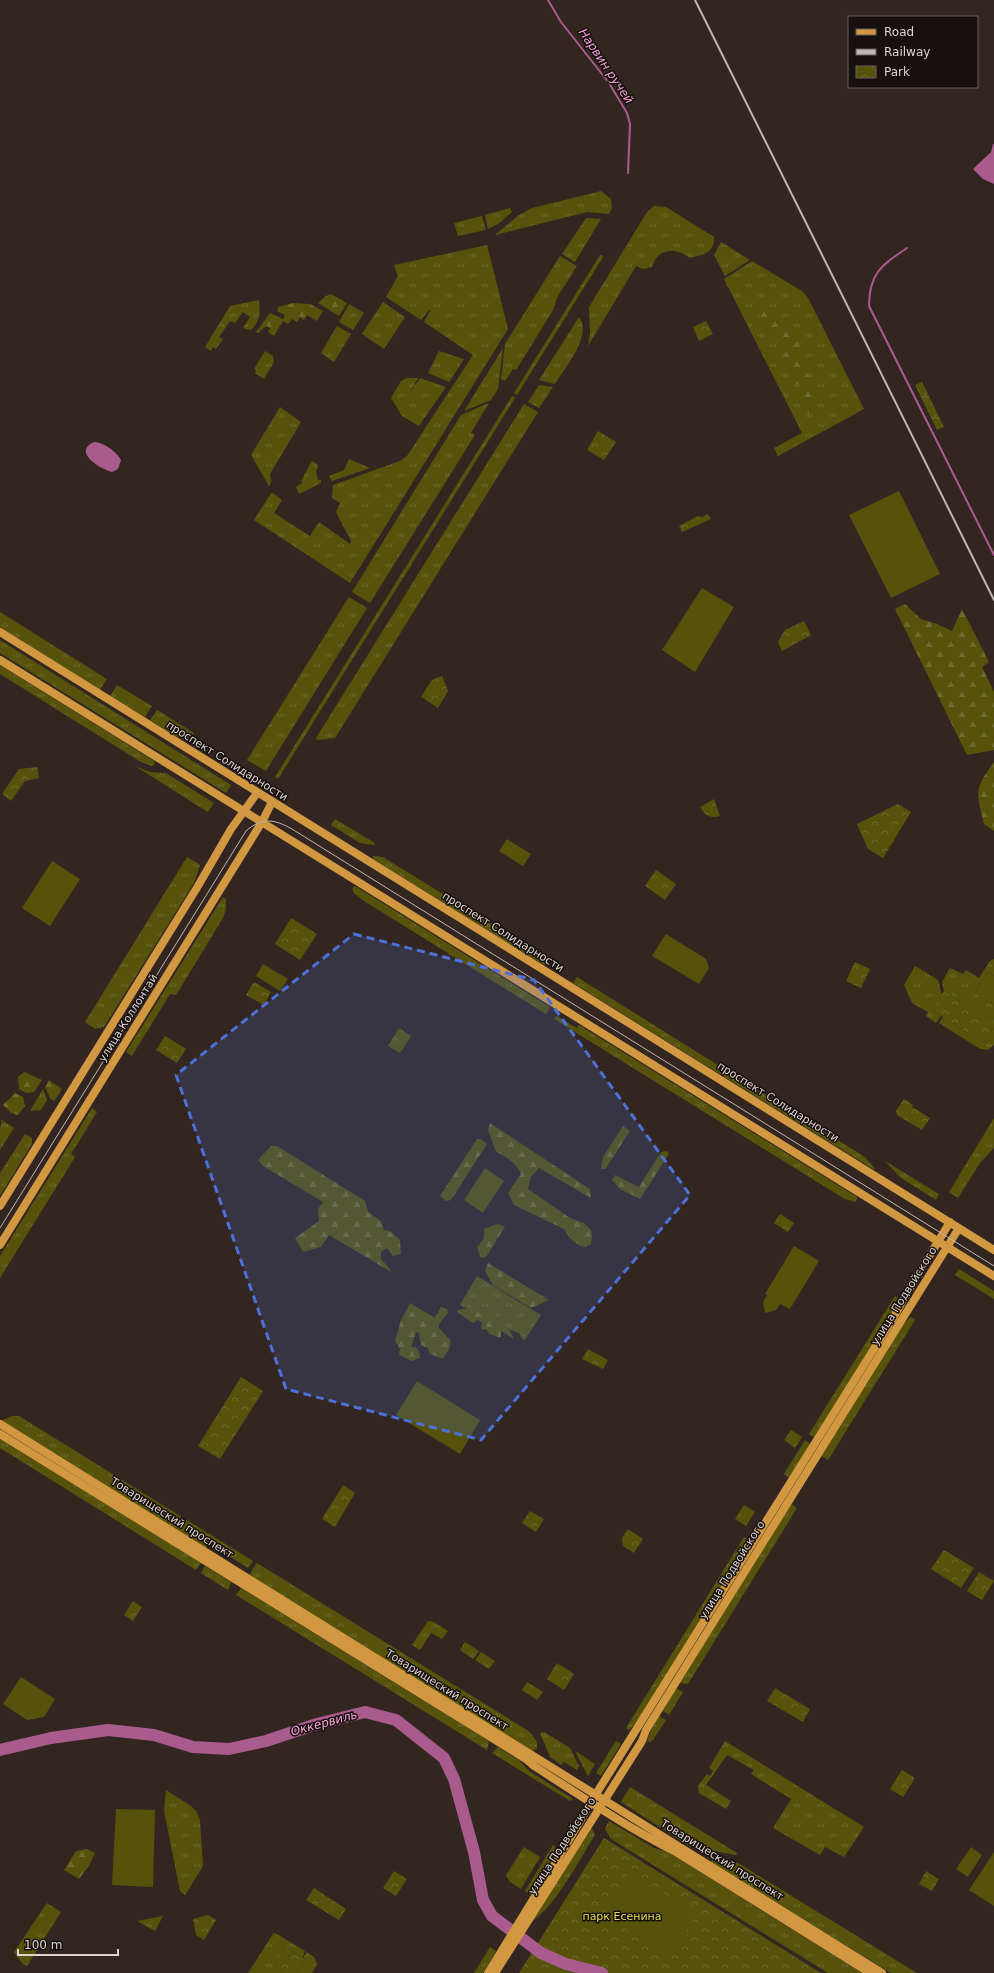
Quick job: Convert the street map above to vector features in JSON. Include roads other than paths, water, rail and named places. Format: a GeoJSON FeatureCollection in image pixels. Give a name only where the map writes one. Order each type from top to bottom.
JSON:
{"type":"FeatureCollection","features":[{"type":"Feature","properties":{"kind":"street","name":"проспект Солидарности"},"geometry":{"type":"LineString","coordinates":[[0,632],[994,1250]]}},
{"type":"Feature","properties":{"kind":"street"},"geometry":{"type":"LineString","coordinates":[[0,660],[948,1246],[994,1276]]}},
{"type":"Feature","properties":{"kind":"street","name":"улица Коллонтай"},"geometry":{"type":"LineString","coordinates":[[0,1206],[198,886],[243,810],[257,793]]}},
{"type":"Feature","properties":{"kind":"street","name":"улица Коллонтай"},"geometry":{"type":"LineString","coordinates":[[0,1244],[262,822],[272,802]]}},
{"type":"Feature","properties":{"kind":"street","name":"улица Подвойского"},"geometry":{"type":"LineString","coordinates":[[522,1923],[590,1803],[884,1334],[950,1222]]}},
{"type":"Feature","properties":{"kind":"street","name":"улица Подвойского"},"geometry":{"type":"LineString","coordinates":[[522,1923],[605,1800],[642,1740],[650,1724],[959,1228]]}},
{"type":"Feature","properties":{"kind":"street","name":"Товарищеский проспект"},"geometry":{"type":"LineString","coordinates":[[0,1424],[530,1754],[548,1763],[882,1973]]}},
{"type":"Feature","properties":{"kind":"street","name":"Товарищеский проспект"},"geometry":{"type":"LineString","coordinates":[[0,1434],[526,1759],[534,1766],[599,1809],[653,1841],[676,1852],[870,1973]]}},
{"type":"Feature","properties":{"kind":"street"},"geometry":{"type":"LineString","coordinates":[[495,1973],[522,1923]]}},
{"type":"Feature","properties":{"kind":"street"},"geometry":{"type":"LineString","coordinates":[[488,1973],[509,1945]]}},
{"type":"Feature","properties":{"kind":"waterway","name":"Нарвин ручей"},"geometry":{"type":"LineString","coordinates":[[548,0],[561,22],[609,83],[627,113],[630,124],[628,173]]}},
{"type":"Feature","properties":{"kind":"waterway"},"geometry":{"type":"LineString","coordinates":[[907,248],[884,265],[874,278],[871,285],[869,306],[994,555]]}},
{"type":"Feature","properties":{"kind":"waterway","name":"Оккервиль"},"geometry":{"type":"LineString","coordinates":[[0,1750],[51,1738],[108,1730],[154,1735],[193,1747],[229,1749],[266,1741],[317,1724],[365,1712],[396,1720],[444,1758],[454,1779],[474,1852],[483,1900],[492,1916],[541,1953],[566,1964],[602,1973]]}},
{"type":"Feature","properties":{"kind":"tram line"},"geometry":{"type":"LineString","coordinates":[[0,1228],[246,831],[257,823],[268,821],[279,823],[292,829],[994,1266]]}},
{"type":"Feature","properties":{"kind":"railway"},"geometry":{"type":"LineString","coordinates":[[695,0],[994,600]]}},
{"type":"Feature","properties":{"kind":"park label","name":"парк Есенина"},"geometry":{"type":"Point","coordinates":[622,1916]}}]}
